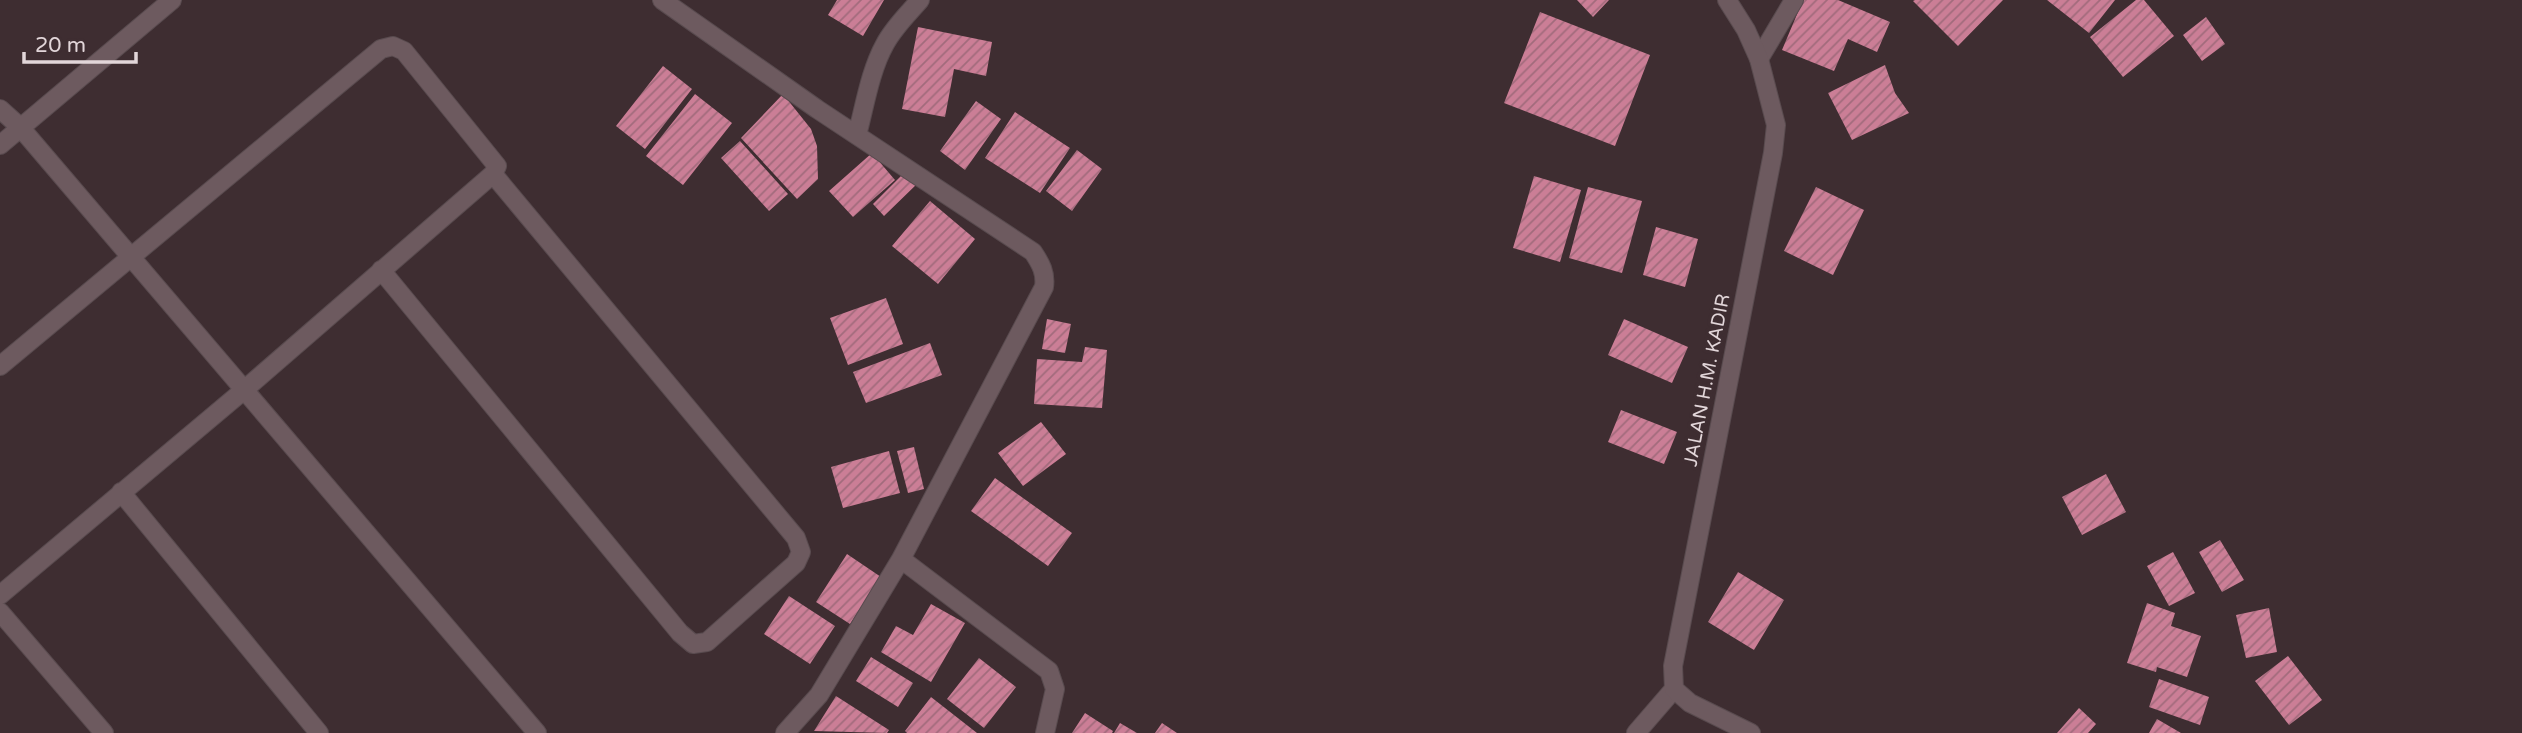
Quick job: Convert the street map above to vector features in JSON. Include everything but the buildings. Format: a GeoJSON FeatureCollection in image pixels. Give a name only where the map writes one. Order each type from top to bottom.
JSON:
{"type":"FeatureCollection","features":[{"type":"Feature","properties":{"kind":"street"},"geometry":{"type":"LineString","coordinates":[[0,145],[172,0]]}},
{"type":"Feature","properties":{"kind":"street"},"geometry":{"type":"LineString","coordinates":[[662,0],[817,109],[1033,252],[1045,277],[1044,287],[901,559],[819,695],[785,733]]}},
{"type":"Feature","properties":{"kind":"street"},"geometry":{"type":"LineString","coordinates":[[858,135],[877,61],[885,44],[920,0]]}},
{"type":"Feature","properties":{"kind":"street","name":"JALAN H.M. KADIR"},"geometry":{"type":"LineString","coordinates":[[1674,689],[1673,666],[1773,153],[1776,125],[1759,60],[1746,30],[1727,0]]}},
{"type":"Feature","properties":{"kind":"street"},"geometry":{"type":"LineString","coordinates":[[1759,60],[1794,0]]}},
{"type":"Feature","properties":{"kind":"street"},"geometry":{"type":"LineString","coordinates":[[0,366],[381,49],[393,46],[404,51],[497,166],[493,174],[244,390],[0,595]]}},
{"type":"Feature","properties":{"kind":"street"},"geometry":{"type":"LineString","coordinates":[[0,109],[20,127],[133,256],[537,733]]}},
{"type":"Feature","properties":{"kind":"street"},"geometry":{"type":"LineString","coordinates":[[381,270],[680,634],[693,643],[707,642],[796,563],[801,552],[796,538],[493,174]]}},
{"type":"Feature","properties":{"kind":"street"},"geometry":{"type":"LineString","coordinates":[[121,492],[319,733]]}},
{"type":"Feature","properties":{"kind":"street"},"geometry":{"type":"LineString","coordinates":[[901,559],[1049,671],[1055,689],[1045,733]]}},
{"type":"Feature","properties":{"kind":"street"},"geometry":{"type":"LineString","coordinates":[[0,612],[104,733]]}},
{"type":"Feature","properties":{"kind":"street"},"geometry":{"type":"LineString","coordinates":[[1636,733],[1674,689],[1690,703],[1751,733]]}}]}
